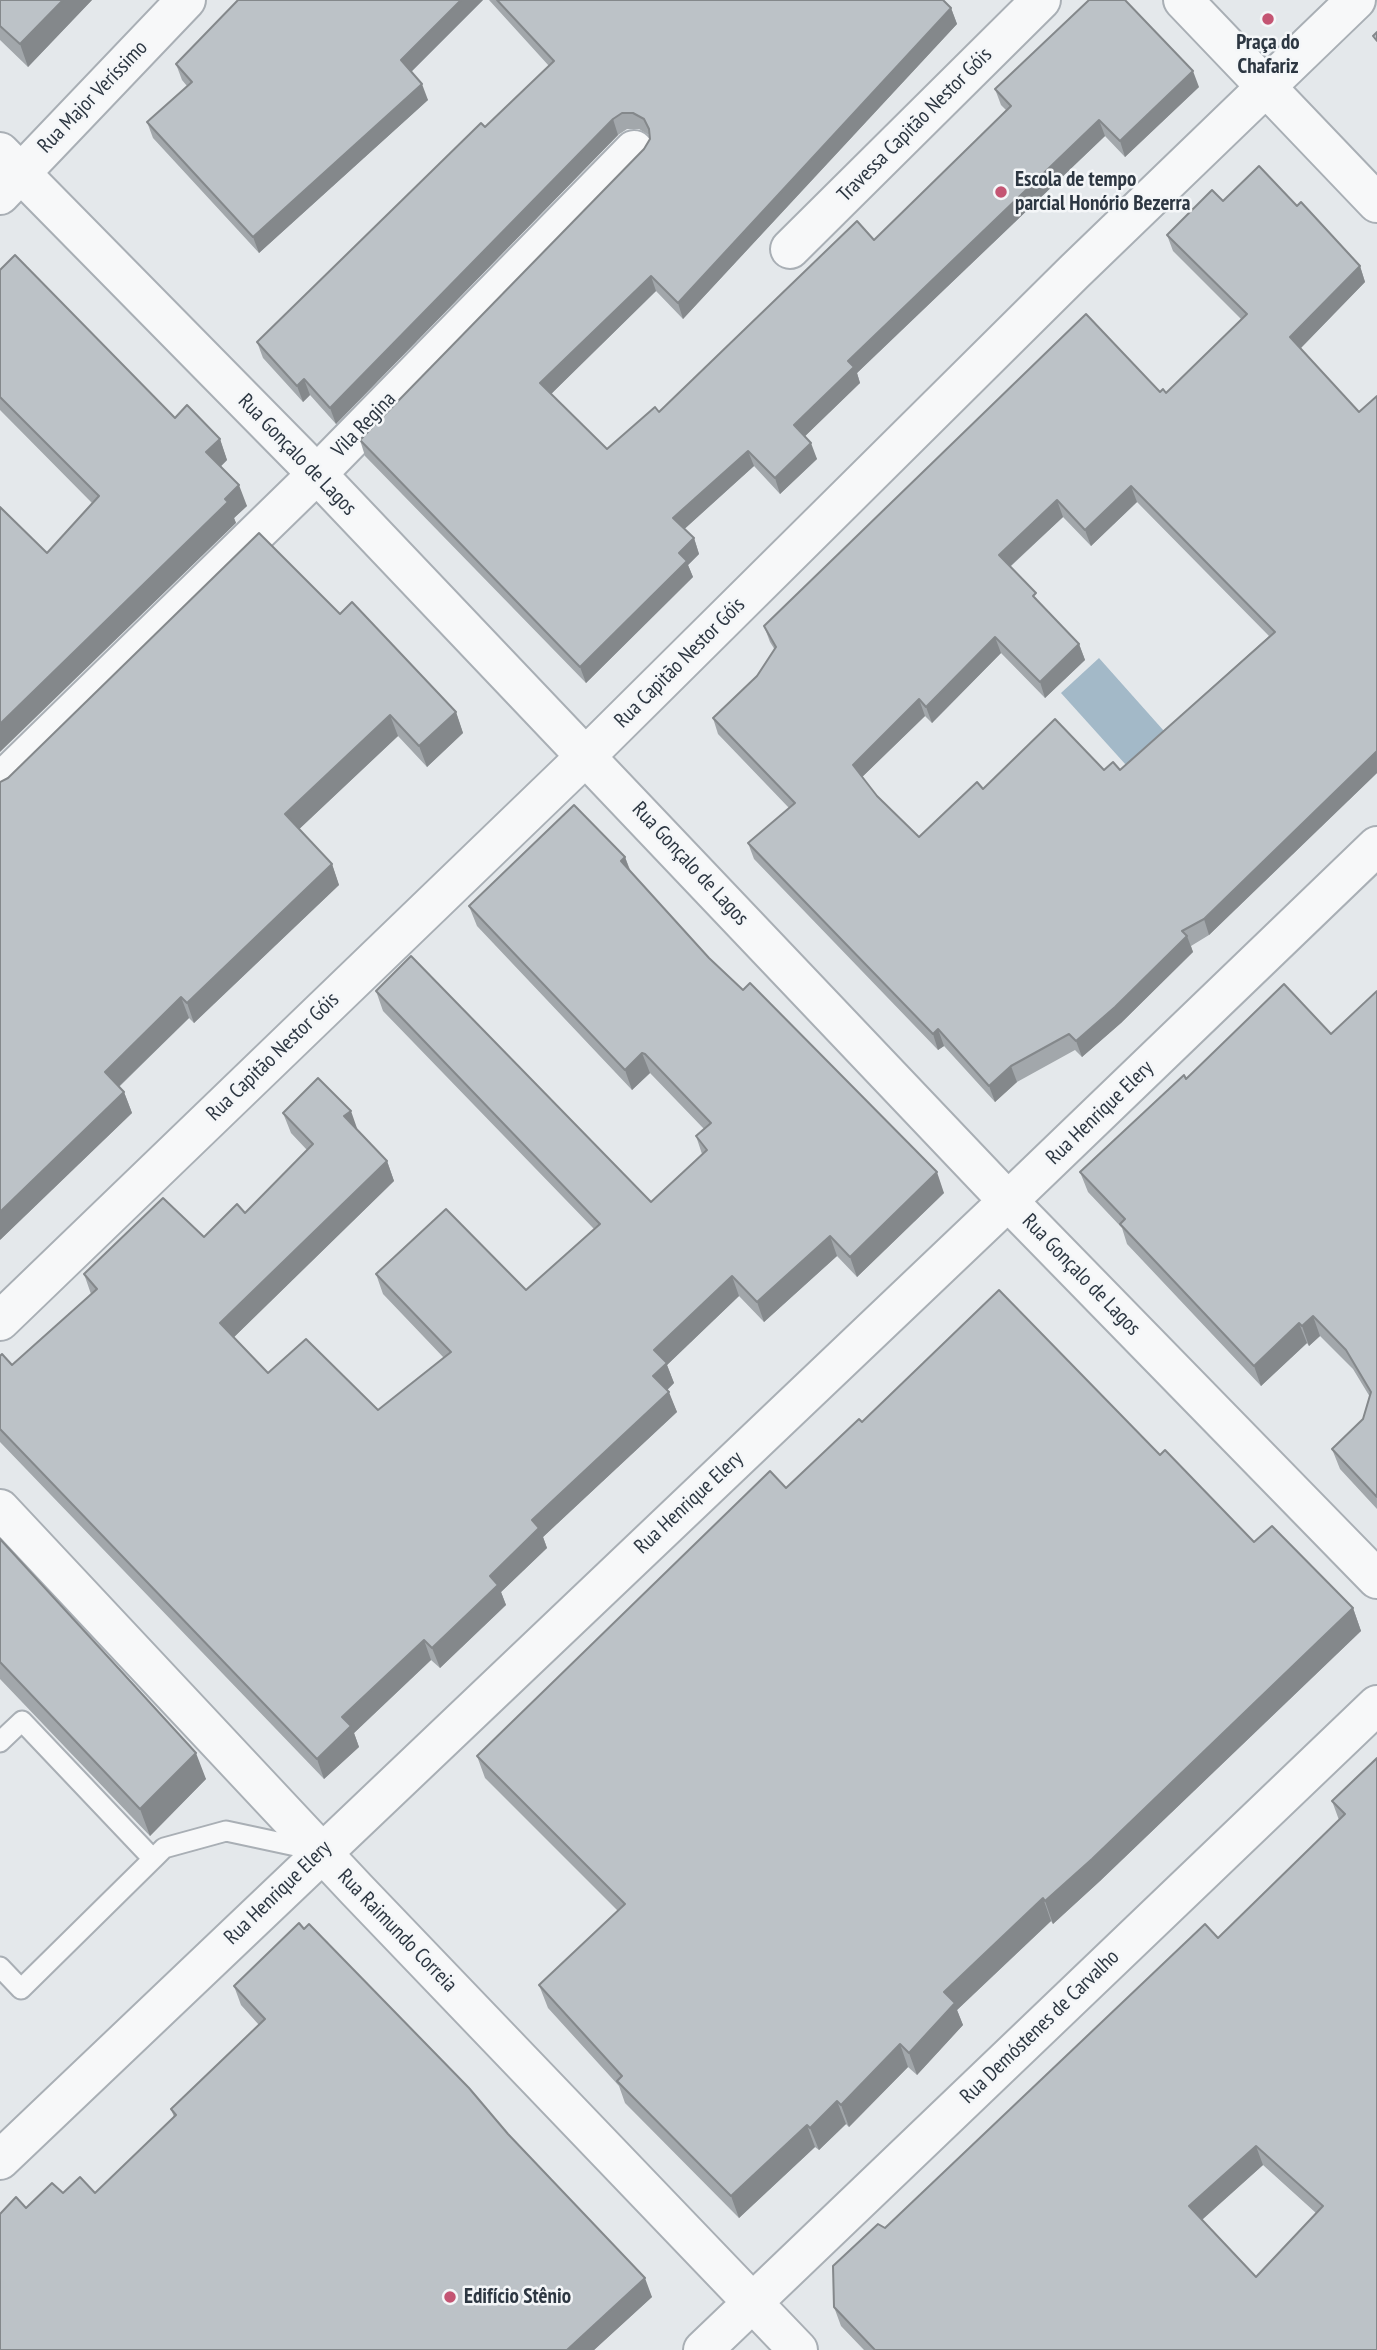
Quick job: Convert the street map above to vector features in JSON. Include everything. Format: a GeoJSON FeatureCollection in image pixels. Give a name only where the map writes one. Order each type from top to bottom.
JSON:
{"type":"FeatureCollection","features":[{"type":"Feature","properties":{"kind":"street","name":"Rua Major Veríssimo"},"geometry":{"type":"LineString","coordinates":[[7,173],[186,0]]}},
{"type":"Feature","properties":{"kind":"street","name":"Travessa Capitão Nestor Góis"},"geometry":{"type":"LineString","coordinates":[[790,249],[1041,0]]}},
{"type":"Feature","properties":{"kind":"street"},"geometry":{"type":"LineString","coordinates":[[1183,0],[1265,89],[1377,203]]}},
{"type":"Feature","properties":{"kind":"street","name":"Rua Capitão Nestor Góis"},"geometry":{"type":"LineString","coordinates":[[0,1321],[586,756],[1069,278],[1356,0]]}},
{"type":"Feature","properties":{"kind":"street","name":"Vila Regina"},"geometry":{"type":"LineString","coordinates":[[0,783],[317,474],[634,150]]}},
{"type":"Feature","properties":{"kind":"street","name":"Rua Gonçalo de Lagos"},"geometry":{"type":"LineString","coordinates":[[7,173],[317,474],[1008,1201],[1377,1579]]}},
{"type":"Feature","properties":{"kind":"street","name":"Rua Henrique Elery"},"geometry":{"type":"LineString","coordinates":[[0,2160],[1377,846]]}},
{"type":"Feature","properties":{"kind":"street","name":"Rua Raimundo Correia"},"geometry":{"type":"LineString","coordinates":[[0,1509],[321,1851],[798,2350]]}},
{"type":"Feature","properties":{"kind":"street","name":"Rua Demóstenes de Carvalho"},"geometry":{"type":"LineString","coordinates":[[703,2350],[1377,1705]]}},
{"type":"Feature","properties":{"kind":"lane"},"geometry":{"type":"LineString","coordinates":[[0,1741],[22,1721],[153,1860]]}},
{"type":"Feature","properties":{"kind":"lane"},"geometry":{"type":"LineString","coordinates":[[0,1967],[21,1989],[164,1848],[226,1830],[321,1851]]}},
{"type":"Feature","properties":{"kind":"water"},"geometry":{"type":"Polygon","coordinates":[[[1099,658],[1164,731],[1126,765],[1061,693],[1099,658]]]}},
{"type":"Feature","properties":{"kind":"building"},"geometry":{"type":"Polygon","coordinates":[[[0,0],[63,0],[20,44],[0,26],[0,0]]]}},
{"type":"Feature","properties":{"kind":"building"},"geometry":{"type":"Polygon","coordinates":[[[238,0],[461,0],[401,60],[422,84],[253,237],[147,122],[192,82],[176,64],[238,0]]]}},
{"type":"Feature","properties":{"kind":"building"},"geometry":{"type":"Polygon","coordinates":[[[497,0],[943,0],[951,8],[678,303],[651,276],[540,383],[607,449],[655,407],[659,412],[857,221],[874,240],[1011,106],[995,89],[1089,0],[1125,0],[1193,71],[1120,141],[1099,120],[848,361],[854,367],[794,425],[811,443],[775,478],[748,451],[673,518],[694,538],[679,553],[687,561],[580,667],[360,440],[644,149],[650,139],[644,119],[633,113],[622,113],[613,119],[330,408],[304,379],[297,386],[257,342],[481,123],[485,127],[554,61],[497,0]]]}},
{"type":"Feature","properties":{"kind":"building"},"geometry":{"type":"Polygon","coordinates":[[[1259,166],[1297,206],[1301,202],[1360,266],[1290,337],[1359,412],[1377,396],[1377,751],[1204,919],[1182,931],[1187,936],[1115,1007],[1076,1041],[1069,1034],[1011,1066],[989,1086],[938,1029],[933,1034],[748,843],[795,803],[713,718],[757,676],[776,647],[764,626],[1086,314],[1160,392],[1163,389],[1166,393],[1247,314],[1167,235],[1212,190],[1223,201],[1259,166]],[[1131,486],[1085,530],[1057,500],[999,555],[1036,593],[1033,596],[1079,644],[1040,682],[995,637],[926,707],[919,699],[853,765],[877,796],[919,837],[977,782],[983,789],[1055,719],[1104,770],[1113,762],[1120,770],[1275,632],[1131,486]]]}},
{"type":"Feature","properties":{"kind":"building"},"geometry":{"type":"Polygon","coordinates":[[[15,255],[175,418],[187,405],[220,439],[206,452],[239,485],[225,499],[228,502],[0,724],[0,507],[47,553],[99,496],[0,397],[0,270],[15,255]]]}},
{"type":"Feature","properties":{"kind":"building"},"geometry":{"type":"Polygon","coordinates":[[[259,533],[340,614],[352,602],[456,712],[419,746],[390,715],[285,814],[332,864],[187,1003],[181,997],[105,1072],[124,1092],[0,1212],[0,782],[8,778],[259,533]]]}},
{"type":"Feature","properties":{"kind":"building"},"geometry":{"type":"Polygon","coordinates":[[[574,805],[625,857],[621,861],[709,958],[743,990],[750,983],[937,1172],[850,1257],[830,1236],[757,1302],[732,1276],[654,1350],[667,1363],[653,1376],[669,1392],[532,1520],[539,1528],[490,1576],[498,1585],[432,1648],[424,1640],[342,1717],[351,1726],[317,1759],[0,1429],[0,1356],[2,1354],[12,1365],[97,1289],[84,1274],[163,1198],[204,1237],[237,1204],[245,1213],[313,1144],[283,1113],[318,1078],[351,1111],[344,1116],[387,1161],[220,1323],[268,1373],[306,1339],[378,1410],[451,1352],[376,1274],[446,1209],[526,1290],[600,1224],[376,991],[411,956],[651,1202],[707,1150],[696,1136],[711,1123],[645,1054],[642,1053],[625,1070],[469,906],[574,805]]]}},
{"type":"Feature","properties":{"kind":"building"},"geometry":{"type":"Polygon","coordinates":[[[1284,984],[1331,1034],[1377,991],[1377,1497],[1332,1449],[1363,1419],[1371,1392],[1346,1350],[1313,1316],[1302,1326],[1299,1323],[1254,1366],[1120,1224],[1125,1219],[1080,1172],[1184,1075],[1186,1079],[1284,984]]]}},
{"type":"Feature","properties":{"kind":"building"},"geometry":{"type":"Polygon","coordinates":[[[999,1290],[1160,1455],[1165,1450],[1254,1542],[1272,1526],[1353,1608],[1092,1859],[1045,1901],[1043,1898],[944,1992],[955,2003],[909,2053],[900,2044],[841,2105],[837,2101],[810,2128],[807,2125],[731,2196],[617,2081],[622,2076],[539,1985],[625,1904],[477,1756],[770,1471],[786,1488],[859,1419],[862,1422],[999,1290]]]}},
{"type":"Feature","properties":{"kind":"building"},"geometry":{"type":"Polygon","coordinates":[[[0,1539],[196,1753],[140,1809],[0,1662],[0,1539]]]}},
{"type":"Feature","properties":{"kind":"building"},"geometry":{"type":"Polygon","coordinates":[[[1377,1758],[1377,2350],[875,2350],[834,2307],[833,2266],[878,2224],[885,2228],[1205,1924],[1218,1938],[1345,1814],[1332,1801],[1377,1758]],[[1256,2146],[1189,2206],[1256,2277],[1323,2206],[1256,2146]]]}},
{"type":"Feature","properties":{"kind":"building"},"geometry":{"type":"Polygon","coordinates":[[[299,1923],[304,1929],[309,1924],[469,2088],[508,2134],[645,2278],[567,2350],[0,2350],[0,2214],[16,2197],[26,2208],[52,2183],[63,2193],[80,2177],[95,2193],[176,2115],[171,2109],[265,2019],[234,1986],[299,1923]]]}},
{"type":"Feature","properties":{"kind":"place","name":"Praça do Chafariz"},"geometry":{"type":"Point","coordinates":[1268,19]}},
{"type":"Feature","properties":{"kind":"place","name":"Escola de tempo parcial Honório Bezerra"},"geometry":{"type":"Point","coordinates":[1001,192]}},
{"type":"Feature","properties":{"kind":"place","name":"Edifício Stênio"},"geometry":{"type":"Point","coordinates":[450,2297]}}]}
